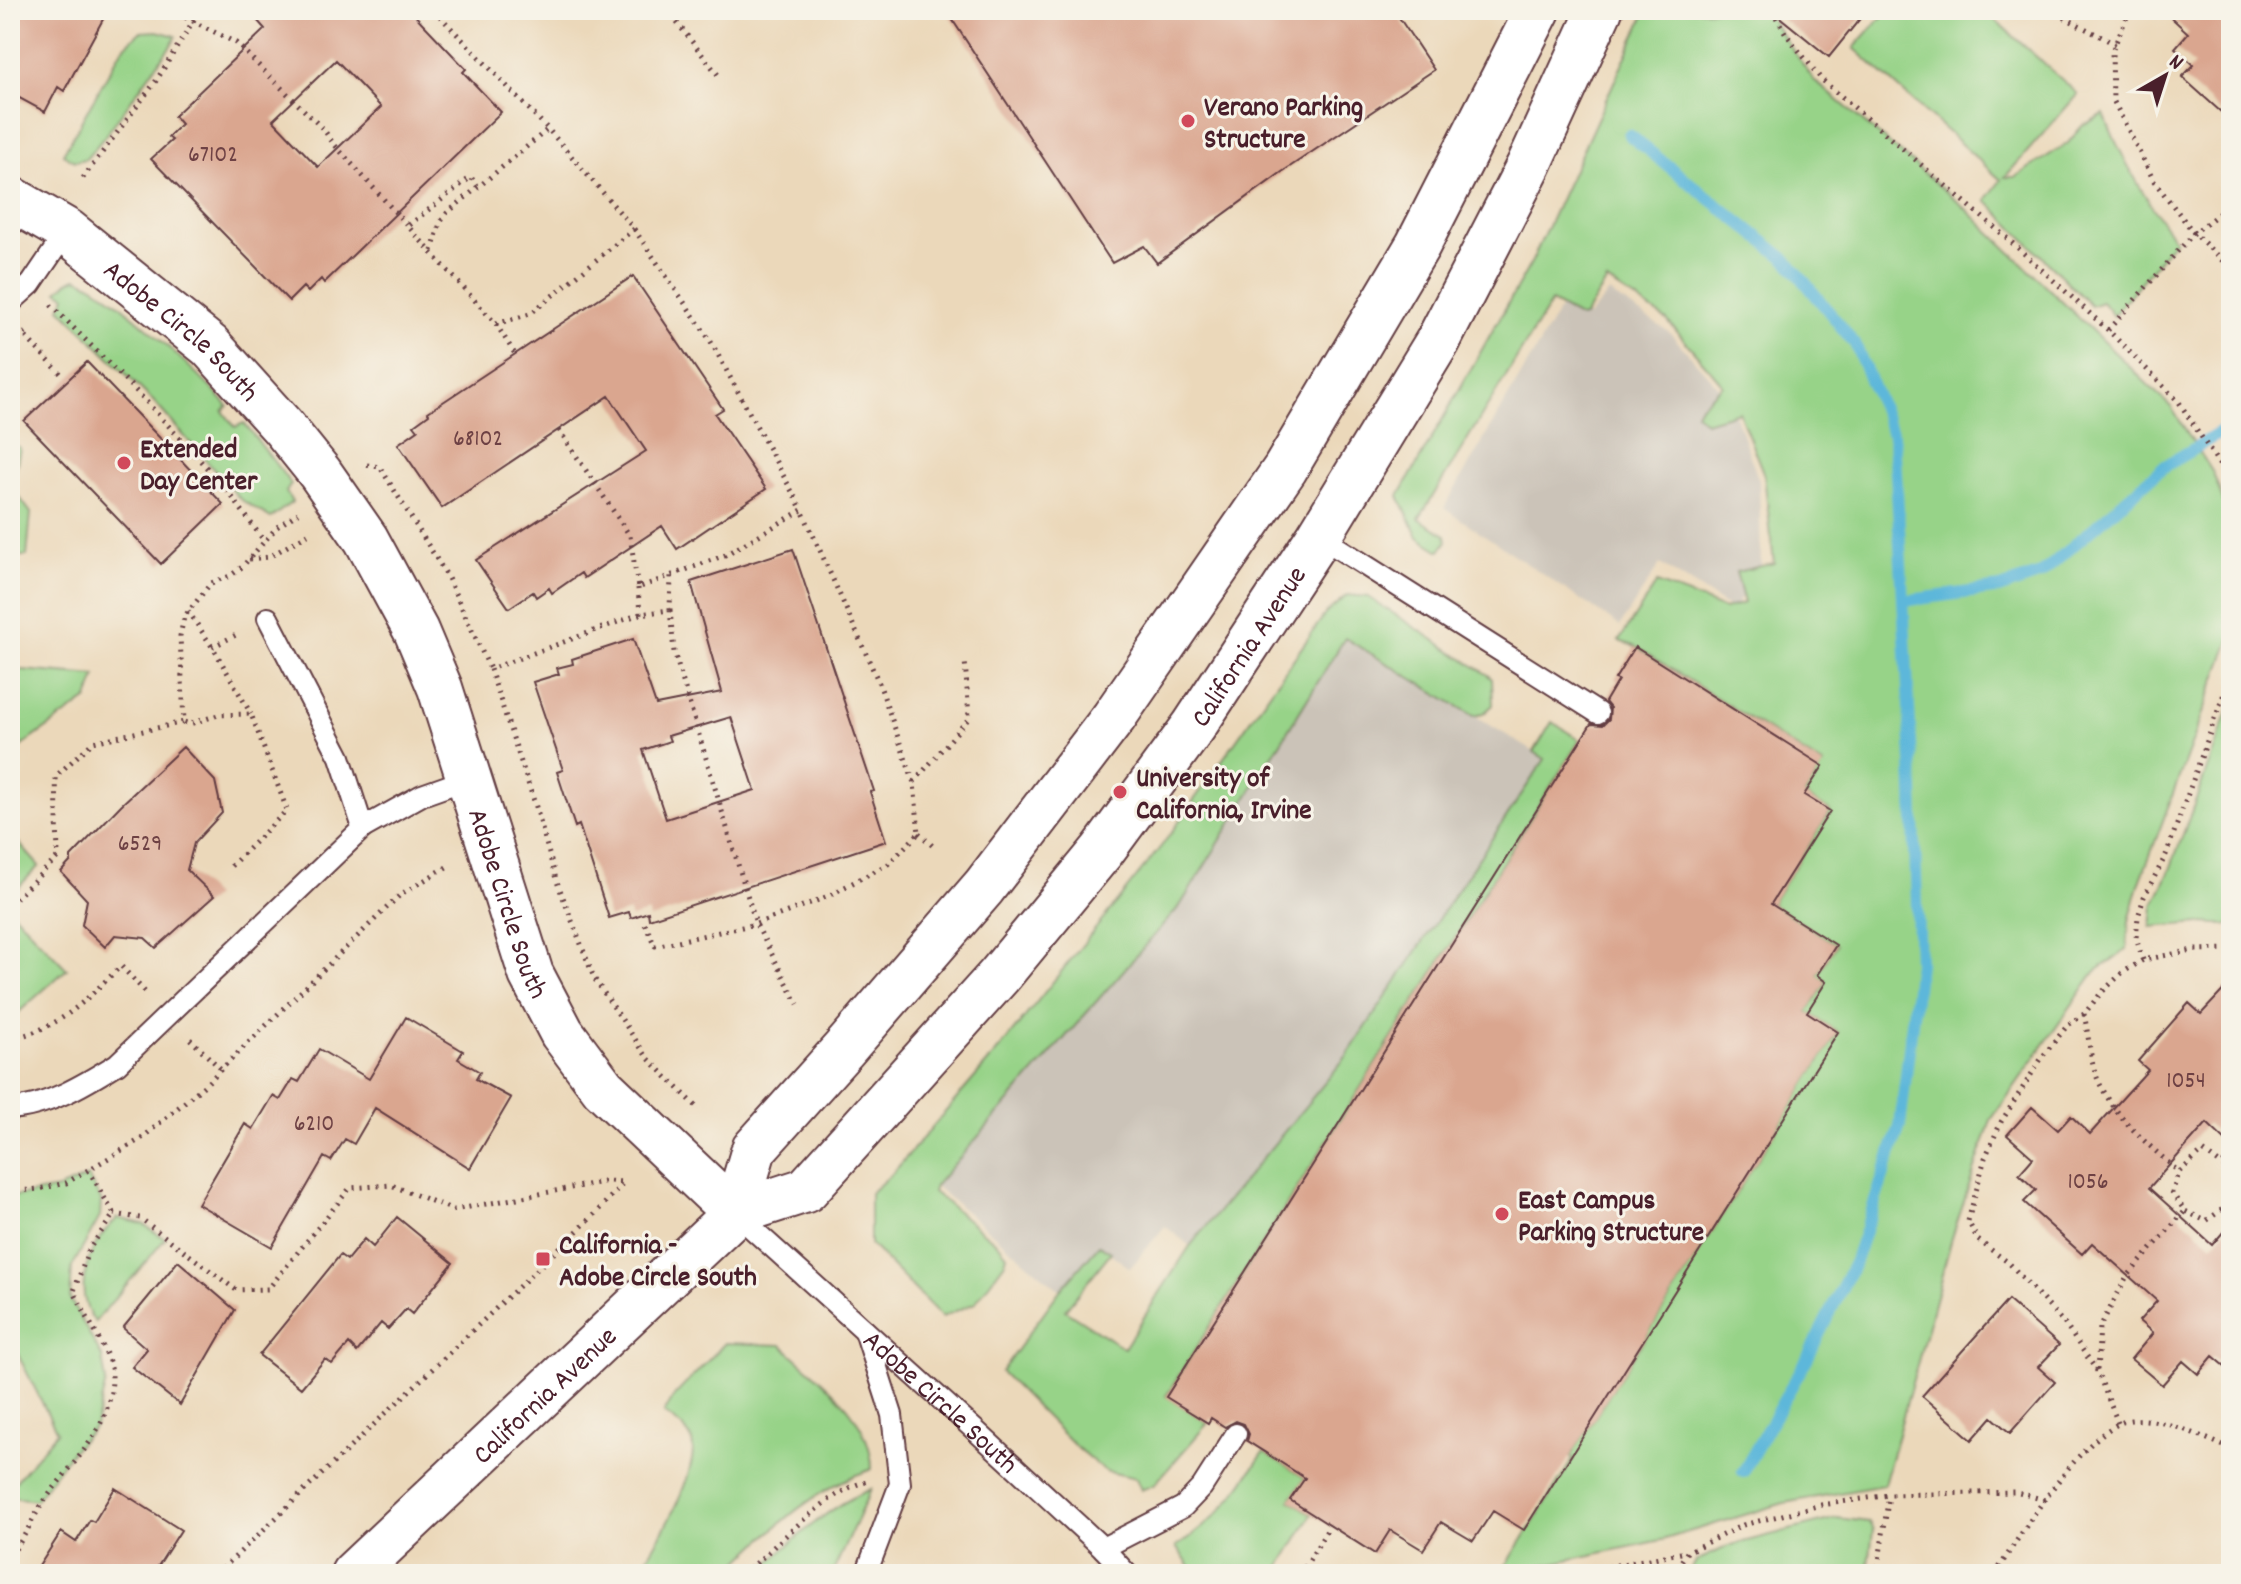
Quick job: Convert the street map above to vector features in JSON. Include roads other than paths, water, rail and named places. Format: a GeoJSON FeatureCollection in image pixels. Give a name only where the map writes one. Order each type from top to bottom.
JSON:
{"type":"FeatureCollection","features":[{"type":"Feature","properties":{"kind":"main road"},"geometry":{"type":"LineString","coordinates":[[735,1213],[754,1149],[984,887],[1114,717],[1269,493],[1418,245],[1538,10]]}},
{"type":"Feature","properties":{"kind":"main road","name":"California Avenue"},"geometry":{"type":"LineString","coordinates":[[353,1574],[735,1213],[806,1190],[999,976],[1102,851],[1194,726],[1319,536],[1438,341],[1529,165],[1600,10]]}},
{"type":"Feature","properties":{"kind":"main road","name":"Adobe Circle South"},"geometry":{"type":"LineString","coordinates":[[10,198],[67,231],[210,346],[320,473],[366,539],[416,631],[440,688],[531,974],[562,1033],[603,1088],[735,1213]]}},
{"type":"Feature","properties":{"kind":"lane"},"geometry":{"type":"LineString","coordinates":[[10,303],[31,284],[67,231]]}},
{"type":"Feature","properties":{"kind":"lane"},"geometry":{"type":"LineString","coordinates":[[1319,536],[1598,713]]}},
{"type":"Feature","properties":{"kind":"lane"},"geometry":{"type":"LineString","coordinates":[[268,618],[340,757],[363,828]]}},
{"type":"Feature","properties":{"kind":"lane"},"geometry":{"type":"LineString","coordinates":[[10,1109],[26,1108],[86,1083],[117,1064],[363,828],[422,795],[470,778]]}},
{"type":"Feature","properties":{"kind":"lane","name":"Adobe Circle South"},"geometry":{"type":"LineString","coordinates":[[735,1213],[1103,1548],[1127,1574]]}},
{"type":"Feature","properties":{"kind":"lane"},"geometry":{"type":"LineString","coordinates":[[865,1331],[892,1415],[900,1484],[866,1574]]}},
{"type":"Feature","properties":{"kind":"lane"},"geometry":{"type":"LineString","coordinates":[[1103,1548],[1183,1507],[1202,1487],[1236,1434]]}},
{"type":"Feature","properties":{"kind":"waterway"},"geometry":{"type":"LineString","coordinates":[[1629,135],[1787,260],[1855,344],[1894,437],[1912,761],[1919,963],[1900,1126],[1855,1261],[1807,1359],[1743,1472]]}},
{"type":"Feature","properties":{"kind":"waterway"},"geometry":{"type":"LineString","coordinates":[[1903,601],[2001,588],[2041,574],[2162,468],[2231,426]]}},
{"type":"Feature","properties":{"kind":"place","name":"Verano Parking Structure"},"geometry":{"type":"Point","coordinates":[1188,121]}},
{"type":"Feature","properties":{"kind":"place","name":"Extended Day Center"},"geometry":{"type":"Point","coordinates":[124,463]}},
{"type":"Feature","properties":{"kind":"place","name":"University of California, Irvine"},"geometry":{"type":"Point","coordinates":[1120,792]}},
{"type":"Feature","properties":{"kind":"place","name":"East Campus Parking Structure"},"geometry":{"type":"Point","coordinates":[1502,1214]}},
{"type":"Feature","properties":{"kind":"place","name":"California - Adobe Circle South"},"geometry":{"type":"Point","coordinates":[543,1259]}}]}
